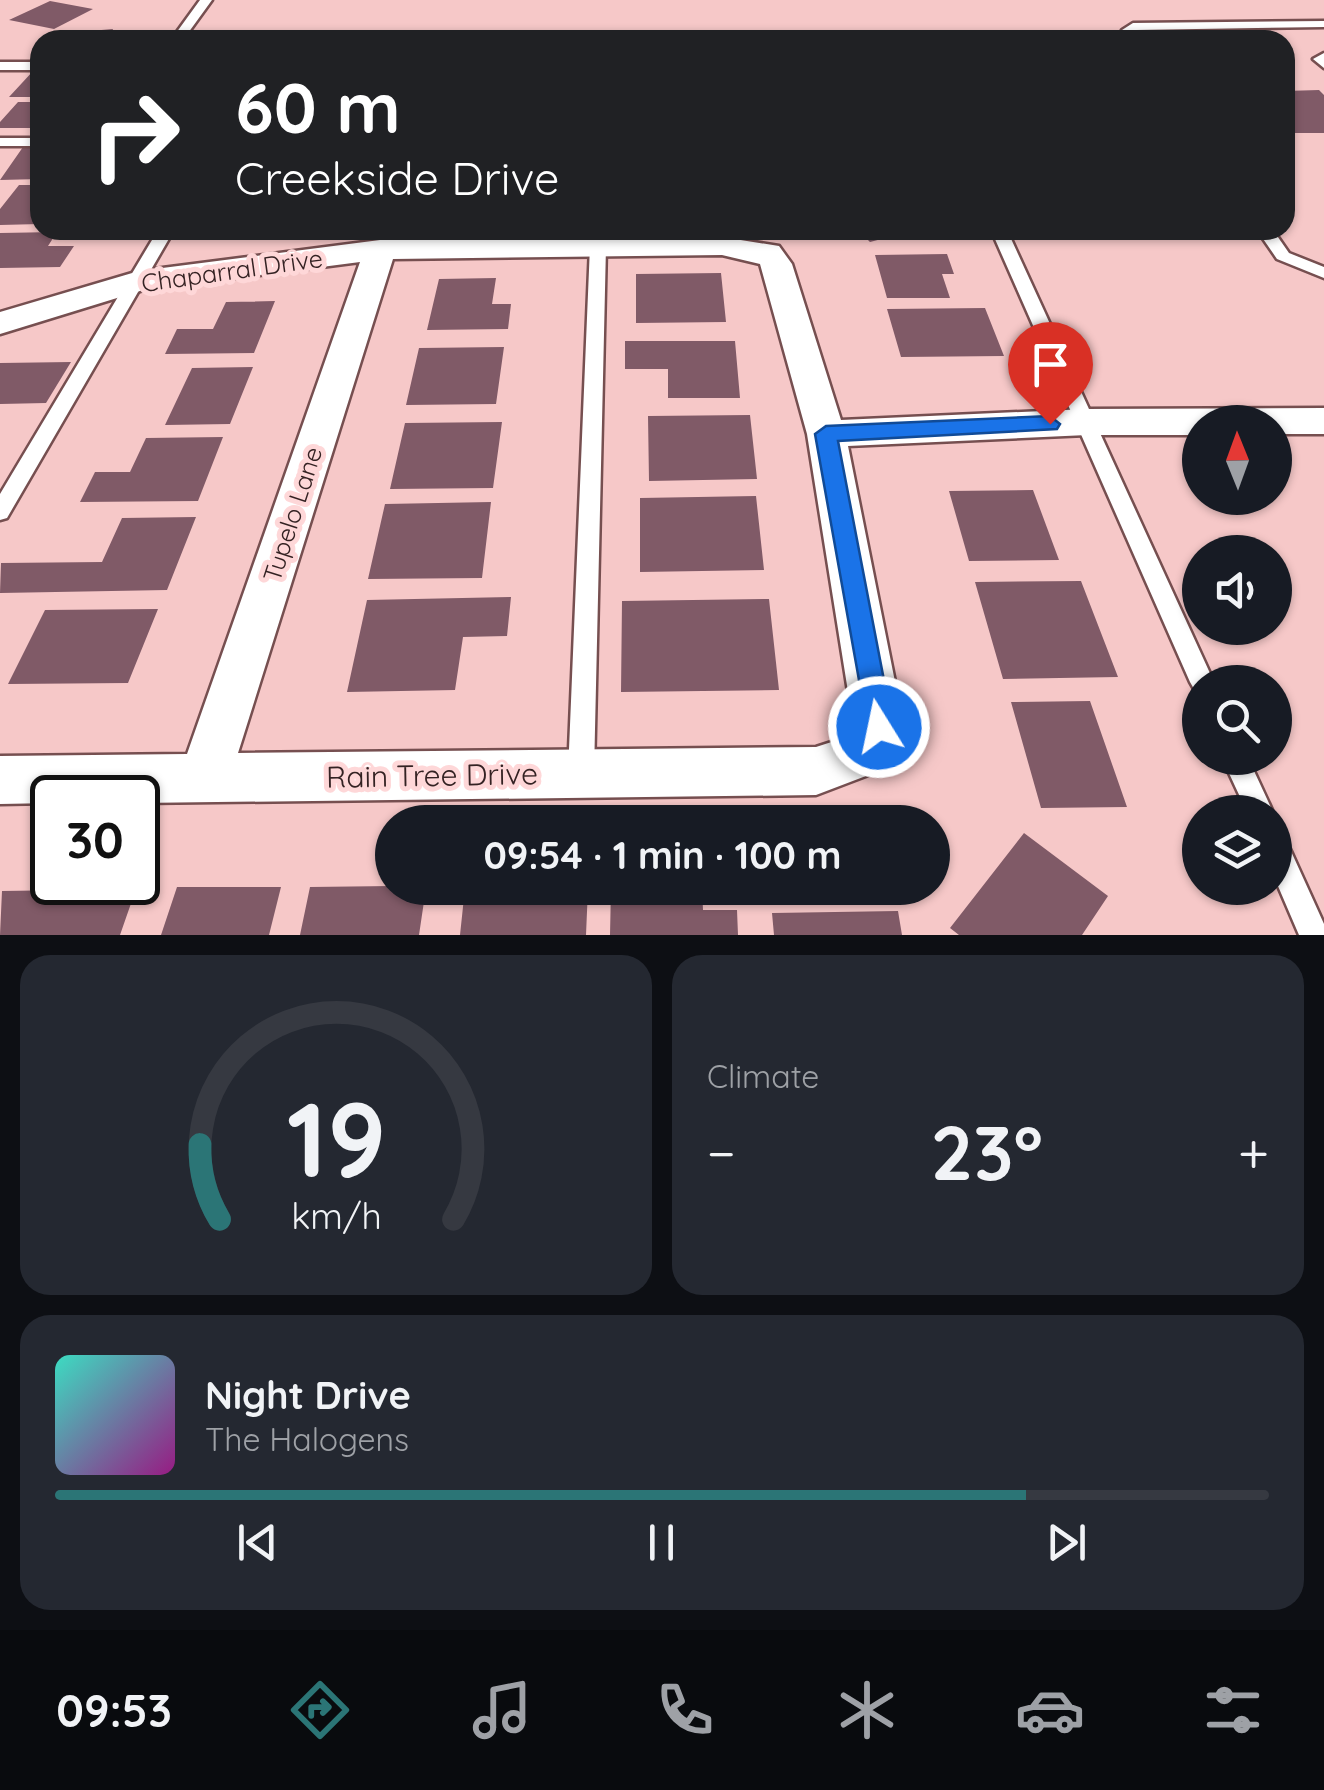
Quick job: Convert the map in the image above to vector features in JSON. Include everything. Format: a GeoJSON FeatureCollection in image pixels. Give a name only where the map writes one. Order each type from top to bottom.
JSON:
{"type":"FeatureCollection","features":[{"type":"Feature","properties":{"kind":"street","name":"Chaparral Drive"},"geometry":{"type":"LineString","coordinates":[[0,322],[139,281],[380,250],[722,246],[768,254],[776,264],[826,434]]}},
{"type":"Feature","properties":{"kind":"street","name":"Tupelo Lane"},"geometry":{"type":"LineString","coordinates":[[204,778],[380,250]]}},
{"type":"Feature","properties":{"kind":"street"},"geometry":{"type":"LineString","coordinates":[[826,434],[1086,422],[1324,421]]}},
{"type":"Feature","properties":{"kind":"street","name":"Rain Tree Drive"},"geometry":{"type":"LineString","coordinates":[[0,780],[816,771],[860,754],[879,727],[826,434]]}},
{"type":"Feature","properties":{"kind":"lane"},"geometry":{"type":"LineString","coordinates":[[184,30],[206,0]]}},
{"type":"Feature","properties":{"kind":"lane"},"geometry":{"type":"LineString","coordinates":[[1197,30],[1324,24]]}},
{"type":"Feature","properties":{"kind":"lane"},"geometry":{"type":"LineString","coordinates":[[0,66],[30,66]]}},
{"type":"Feature","properties":{"kind":"lane"},"geometry":{"type":"LineString","coordinates":[[0,142],[30,142]]}},
{"type":"Feature","properties":{"kind":"lane"},"geometry":{"type":"LineString","coordinates":[[0,512],[161,240]]}},
{"type":"Feature","properties":{"kind":"lane"},"geometry":{"type":"LineString","coordinates":[[1004,240],[1194,665]]}},
{"type":"Feature","properties":{"kind":"lane"},"geometry":{"type":"LineString","coordinates":[[1273,240],[1283,256],[1324,273]]}},
{"type":"Feature","properties":{"kind":"lane"},"geometry":{"type":"LineString","coordinates":[[580,773],[598,246]]}},
{"type":"Feature","properties":{"kind":"lane"},"geometry":{"type":"LineString","coordinates":[[1292,885],[1314,935]]}},
{"type":"Feature","properties":{"kind":"building"},"geometry":{"type":"Polygon","coordinates":[[[50,1],[93,9],[54,29],[9,20],[50,1]]]}},
{"type":"Feature","properties":{"kind":"building"},"geometry":{"type":"Polygon","coordinates":[[[30,74],[30,97],[9,97],[30,74]]]}},
{"type":"Feature","properties":{"kind":"building"},"geometry":{"type":"Polygon","coordinates":[[[1319,90],[1324,95],[1324,133],[1295,133],[1295,91],[1319,90]]]}},
{"type":"Feature","properties":{"kind":"building"},"geometry":{"type":"Polygon","coordinates":[[[18,102],[30,102],[30,128],[0,128],[0,122],[18,102]]]}},
{"type":"Feature","properties":{"kind":"building"},"geometry":{"type":"Polygon","coordinates":[[[23,147],[30,147],[30,179],[0,180],[23,147]]]}},
{"type":"Feature","properties":{"kind":"building"},"geometry":{"type":"Polygon","coordinates":[[[19,185],[30,185],[30,224],[0,225],[0,209],[19,185]]]}},
{"type":"Feature","properties":{"kind":"building"},"geometry":{"type":"Polygon","coordinates":[[[30,232],[30,240],[52,240],[48,246],[74,246],[60,267],[0,268],[0,233],[30,232]]]}},
{"type":"Feature","properties":{"kind":"building"},"geometry":{"type":"Polygon","coordinates":[[[947,254],[954,274],[942,274],[950,298],[887,298],[875,255],[947,254]]]}},
{"type":"Feature","properties":{"kind":"building"},"geometry":{"type":"Polygon","coordinates":[[[721,273],[726,322],[636,323],[636,274],[721,273]]]}},
{"type":"Feature","properties":{"kind":"building"},"geometry":{"type":"Polygon","coordinates":[[[496,278],[492,304],[511,304],[508,329],[427,330],[439,279],[496,278]]]}},
{"type":"Feature","properties":{"kind":"building"},"geometry":{"type":"Polygon","coordinates":[[[275,301],[254,353],[165,354],[177,329],[213,329],[226,302],[275,301]]]}},
{"type":"Feature","properties":{"kind":"building"},"geometry":{"type":"Polygon","coordinates":[[[985,308],[1004,356],[901,357],[887,309],[985,308]]]}},
{"type":"Feature","properties":{"kind":"building"},"geometry":{"type":"Polygon","coordinates":[[[625,341],[735,341],[740,398],[668,398],[668,369],[625,369],[625,341]]]}},
{"type":"Feature","properties":{"kind":"building"},"geometry":{"type":"Polygon","coordinates":[[[504,347],[496,404],[406,405],[419,348],[504,347]]]}},
{"type":"Feature","properties":{"kind":"building"},"geometry":{"type":"Polygon","coordinates":[[[71,362],[46,403],[0,404],[0,363],[71,362]]]}},
{"type":"Feature","properties":{"kind":"building"},"geometry":{"type":"Polygon","coordinates":[[[253,367],[230,424],[165,425],[192,368],[253,367]]]}},
{"type":"Feature","properties":{"kind":"building"},"geometry":{"type":"Polygon","coordinates":[[[750,415],[757,479],[649,481],[648,416],[750,415]]]}},
{"type":"Feature","properties":{"kind":"building"},"geometry":{"type":"Polygon","coordinates":[[[502,422],[493,488],[390,489],[405,423],[502,422]]]}},
{"type":"Feature","properties":{"kind":"building"},"geometry":{"type":"Polygon","coordinates":[[[223,437],[198,501],[80,502],[95,472],[130,472],[146,438],[223,437]]]}},
{"type":"Feature","properties":{"kind":"building"},"geometry":{"type":"Polygon","coordinates":[[[1033,490],[1059,560],[969,561],[949,491],[1033,490]]]}},
{"type":"Feature","properties":{"kind":"building"},"geometry":{"type":"Polygon","coordinates":[[[756,496],[764,570],[640,572],[640,498],[756,496]]]}},
{"type":"Feature","properties":{"kind":"building"},"geometry":{"type":"Polygon","coordinates":[[[491,502],[482,578],[368,579],[385,504],[491,502]]]}},
{"type":"Feature","properties":{"kind":"building"},"geometry":{"type":"Polygon","coordinates":[[[196,517],[167,590],[0,593],[1,563],[102,562],[122,518],[196,517]]]}},
{"type":"Feature","properties":{"kind":"building"},"geometry":{"type":"Polygon","coordinates":[[[1081,581],[1118,677],[1003,679],[975,582],[1081,581]]]}},
{"type":"Feature","properties":{"kind":"building"},"geometry":{"type":"Polygon","coordinates":[[[511,597],[507,636],[463,637],[455,690],[347,692],[367,600],[511,597]]]}},
{"type":"Feature","properties":{"kind":"building"},"geometry":{"type":"Polygon","coordinates":[[[769,599],[779,690],[621,692],[622,601],[769,599]]]}},
{"type":"Feature","properties":{"kind":"building"},"geometry":{"type":"Polygon","coordinates":[[[158,609],[128,683],[8,684],[45,610],[158,609]]]}},
{"type":"Feature","properties":{"kind":"building"},"geometry":{"type":"Polygon","coordinates":[[[1090,701],[1127,807],[1041,808],[1011,702],[1090,701]]]}},
{"type":"Feature","properties":{"kind":"building"},"geometry":{"type":"Polygon","coordinates":[[[1024,833],[1108,896],[1082,935],[959,935],[950,928],[1024,833]]]}},
{"type":"Feature","properties":{"kind":"building"},"geometry":{"type":"Polygon","coordinates":[[[375,886],[375,905],[423,905],[419,935],[300,935],[310,887],[375,886]]]}},
{"type":"Feature","properties":{"kind":"building"},"geometry":{"type":"Polygon","coordinates":[[[177,887],[281,887],[269,935],[161,935],[177,887]]]}},
{"type":"Feature","properties":{"kind":"building"},"geometry":{"type":"Polygon","coordinates":[[[2,891],[30,891],[30,905],[130,905],[120,935],[0,935],[2,891]]]}},
{"type":"Feature","properties":{"kind":"building"},"geometry":{"type":"Polygon","coordinates":[[[463,905],[587,905],[586,935],[460,935],[463,905]]]}},
{"type":"Feature","properties":{"kind":"building"},"geometry":{"type":"Polygon","coordinates":[[[611,905],[703,905],[703,910],[737,910],[738,935],[610,935],[611,905]]]}},
{"type":"Feature","properties":{"kind":"building"},"geometry":{"type":"Polygon","coordinates":[[[898,911],[902,935],[774,935],[772,913],[898,911]]]}},
{"type":"Feature","properties":{"kind":"route"},"geometry":{"type":"LineString","coordinates":[[879,727],[826,434],[1050,424]]}}]}
